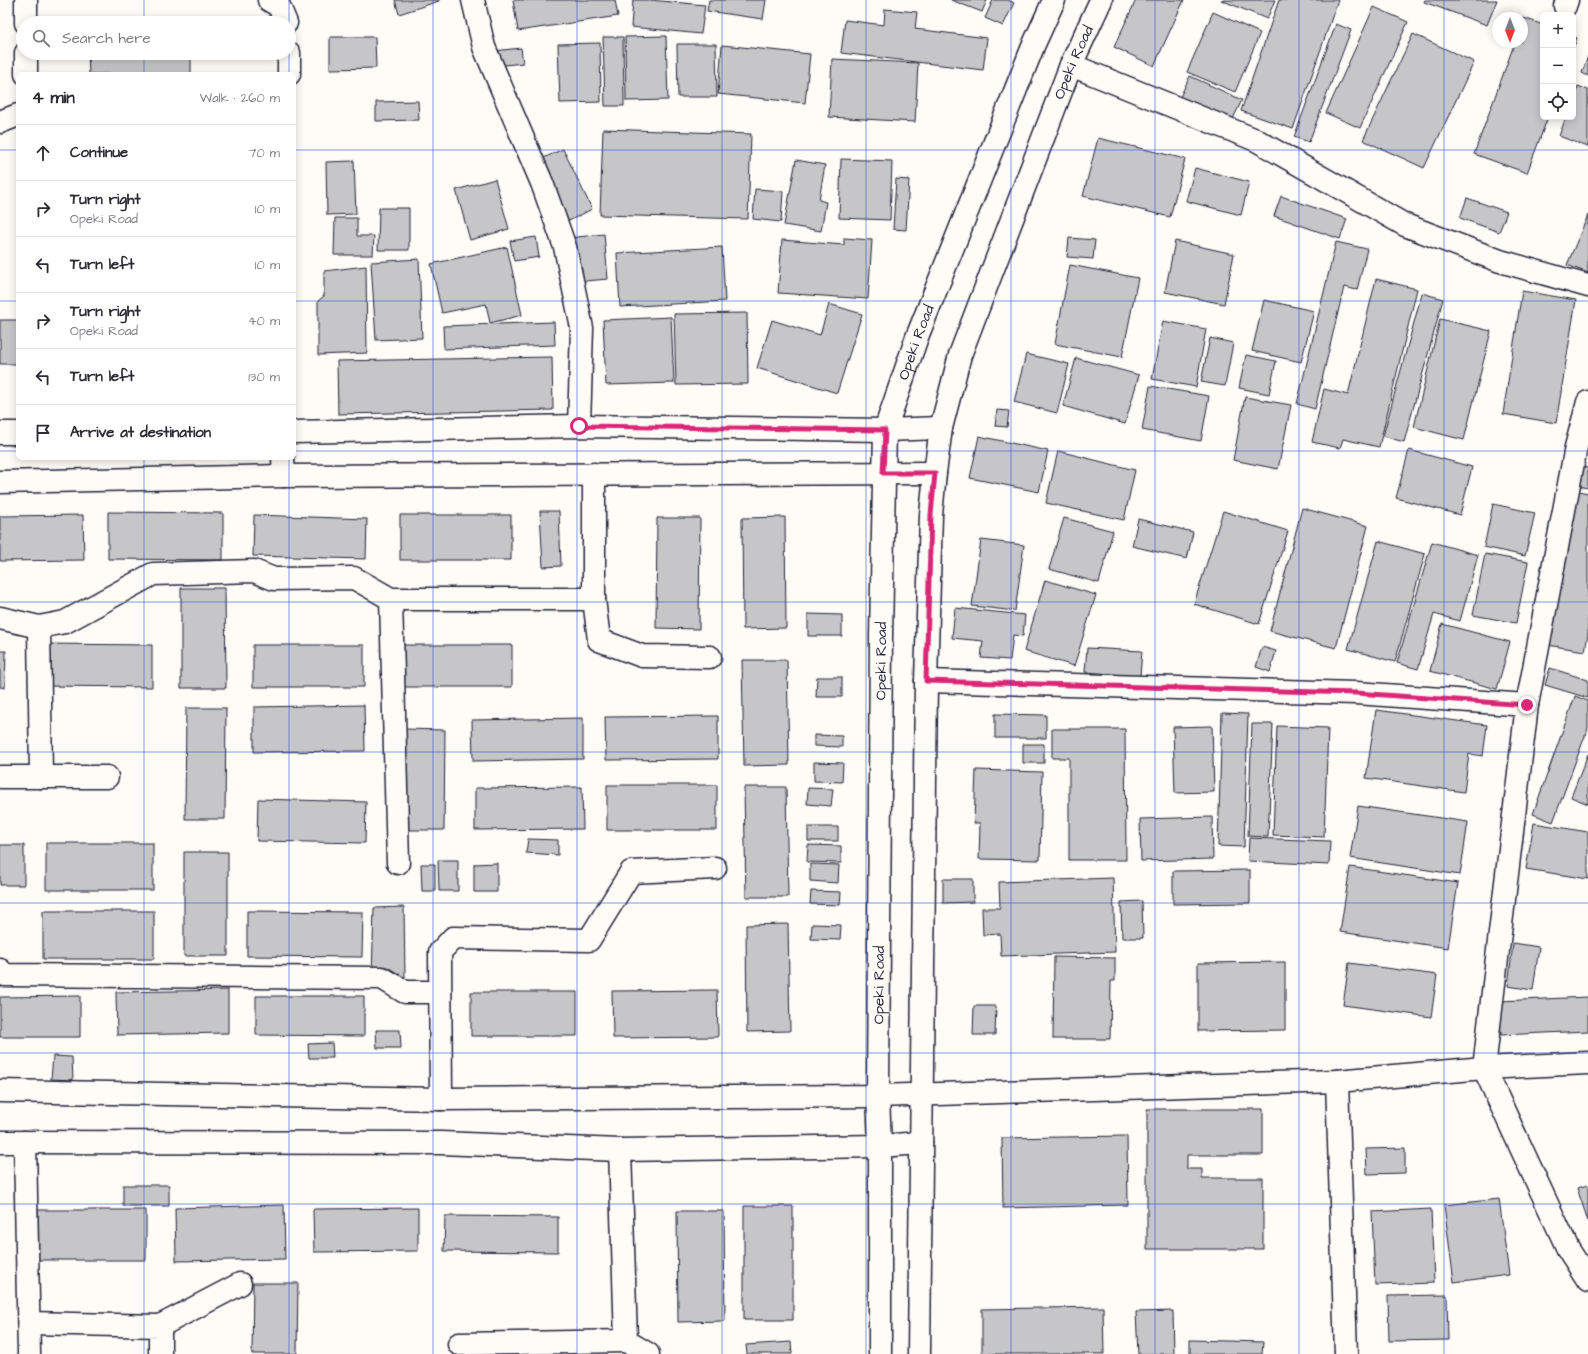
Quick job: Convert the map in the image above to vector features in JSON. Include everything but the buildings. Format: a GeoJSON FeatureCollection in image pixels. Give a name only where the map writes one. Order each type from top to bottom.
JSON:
{"type":"FeatureCollection","features":[{"type":"Feature","properties":{"kind":"street"},"geometry":{"type":"LineString","coordinates":[[26,0],[26,16]]}},
{"type":"Feature","properties":{"kind":"street"},"geometry":{"type":"LineString","coordinates":[[269,0],[279,6],[283,16]]}},
{"type":"Feature","properties":{"kind":"street"},"geometry":{"type":"LineString","coordinates":[[473,0],[484,47],[542,183],[565,248],[582,328],[579,426]]}},
{"type":"Feature","properties":{"kind":"street","name":"Opeki Road"},"geometry":{"type":"LineString","coordinates":[[880,1354],[880,1146],[878,1096],[881,643],[885,430],[917,336],[1034,44],[1054,0]]}},
{"type":"Feature","properties":{"kind":"street","name":"Opeki Road"},"geometry":{"type":"LineString","coordinates":[[918,1354],[926,681],[931,515],[941,428],[960,355],[1071,65],[1101,0]]}},
{"type":"Feature","properties":{"kind":"street"},"geometry":{"type":"LineString","coordinates":[[26,60],[26,72]]}},
{"type":"Feature","properties":{"kind":"street"},"geometry":{"type":"LineString","coordinates":[[289,60],[289,72]]}},
{"type":"Feature","properties":{"kind":"street"},"geometry":{"type":"LineString","coordinates":[[1071,65],[1256,140],[1405,225],[1500,261],[1588,286]]}},
{"type":"Feature","properties":{"kind":"street"},"geometry":{"type":"LineString","coordinates":[[0,122],[16,116]]}},
{"type":"Feature","properties":{"kind":"street"},"geometry":{"type":"LineString","coordinates":[[1588,402],[1576,447],[1527,705],[1484,1068],[1568,1249],[1588,1280]]}},
{"type":"Feature","properties":{"kind":"street"},"geometry":{"type":"LineString","coordinates":[[296,432],[579,426],[885,430],[941,428]]}},
{"type":"Feature","properties":{"kind":"street"},"geometry":{"type":"LineString","coordinates":[[0,433],[16,433]]}},
{"type":"Feature","properties":{"kind":"street"},"geometry":{"type":"LineString","coordinates":[[0,482],[284,467],[594,474],[935,473]]}},
{"type":"Feature","properties":{"kind":"street"},"geometry":{"type":"LineString","coordinates":[[594,474],[594,599],[600,640],[642,656],[710,657]]}},
{"type":"Feature","properties":{"kind":"street"},"geometry":{"type":"LineString","coordinates":[[0,618],[39,627],[65,622],[153,574],[254,571],[274,579],[354,578],[391,599],[594,599]]}},
{"type":"Feature","properties":{"kind":"street"},"geometry":{"type":"LineString","coordinates":[[391,599],[398,863]]}},
{"type":"Feature","properties":{"kind":"street"},"geometry":{"type":"LineString","coordinates":[[39,627],[41,777]]}},
{"type":"Feature","properties":{"kind":"street"},"geometry":{"type":"LineString","coordinates":[[926,681],[1356,693],[1527,705]]}},
{"type":"Feature","properties":{"kind":"street"},"geometry":{"type":"LineString","coordinates":[[0,777],[107,777]]}},
{"type":"Feature","properties":{"kind":"street"},"geometry":{"type":"LineString","coordinates":[[441,1099],[440,952],[453,938],[589,940],[631,872],[716,868]]}},
{"type":"Feature","properties":{"kind":"street"},"geometry":{"type":"LineString","coordinates":[[0,970],[4,975],[382,978],[405,992],[440,992]]}},
{"type":"Feature","properties":{"kind":"street"},"geometry":{"type":"LineString","coordinates":[[0,1091],[441,1099],[878,1096],[1337,1081],[1484,1068],[1588,1063]]}},
{"type":"Feature","properties":{"kind":"street"},"geometry":{"type":"LineString","coordinates":[[1337,1081],[1346,1354]]}},
{"type":"Feature","properties":{"kind":"street"},"geometry":{"type":"LineString","coordinates":[[0,1142],[440,1143],[620,1150],[880,1146],[920,1143]]}},
{"type":"Feature","properties":{"kind":"street"},"geometry":{"type":"LineString","coordinates":[[25,1142],[29,1354]]}},
{"type":"Feature","properties":{"kind":"street"},"geometry":{"type":"LineString","coordinates":[[620,1150],[626,1341]]}},
{"type":"Feature","properties":{"kind":"street"},"geometry":{"type":"LineString","coordinates":[[29,1323],[160,1326],[240,1284]]}},
{"type":"Feature","properties":{"kind":"street"},"geometry":{"type":"LineString","coordinates":[[160,1326],[160,1354]]}},
{"type":"Feature","properties":{"kind":"street"},"geometry":{"type":"LineString","coordinates":[[459,1344],[626,1341],[648,1354]]}},
{"type":"Feature","properties":{"kind":"route"},"geometry":{"type":"LineString","coordinates":[[579,426],[885,430],[883,473],[935,473],[931,515],[926,681],[1356,693],[1527,705]]}}]}
